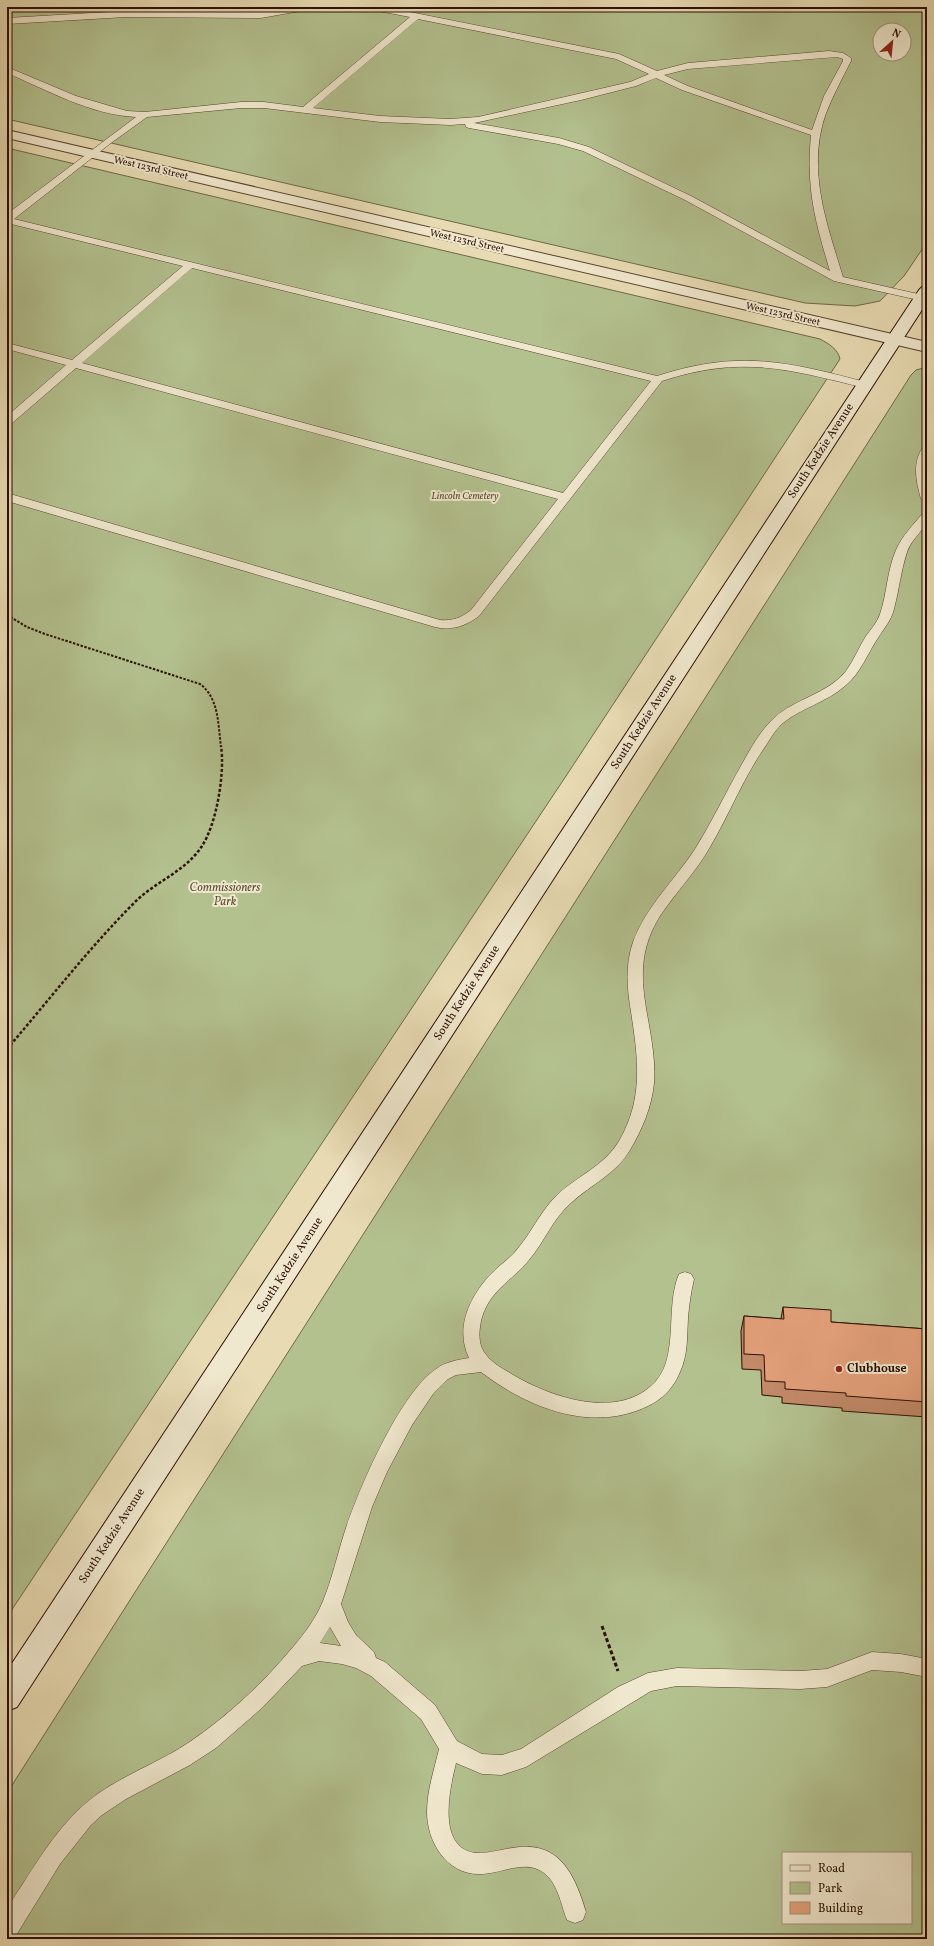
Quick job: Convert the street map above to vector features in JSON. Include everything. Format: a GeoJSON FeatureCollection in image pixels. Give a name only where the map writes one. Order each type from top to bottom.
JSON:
{"type":"FeatureCollection","features":[{"type":"Feature","properties":{"kind":"main road","name":"West 123rd Street"},"geometry":{"type":"LineString","coordinates":[[7,134],[927,347]]}},
{"type":"Feature","properties":{"kind":"main road","name":"South Kedzie Avenue"},"geometry":{"type":"LineString","coordinates":[[7,1697],[894,340],[925,295]]}},
{"type":"Feature","properties":{"kind":"lane"},"geometry":{"type":"LineString","coordinates":[[7,22],[126,14],[261,15],[306,7]]}},
{"type":"Feature","properties":{"kind":"lane"},"geometry":{"type":"LineString","coordinates":[[373,7],[607,53],[619,57],[656,76],[685,88],[816,134]]}},
{"type":"Feature","properties":{"kind":"lane"},"geometry":{"type":"LineString","coordinates":[[306,109],[416,16]]}},
{"type":"Feature","properties":{"kind":"lane"},"geometry":{"type":"LineString","coordinates":[[7,70],[102,108],[127,114],[145,116],[264,105],[380,119],[450,122],[478,120],[633,84],[668,70],[710,63],[828,54],[844,56],[847,58],[847,61],[833,87],[816,134],[815,185],[819,216],[838,278]]}},
{"type":"Feature","properties":{"kind":"lane"},"geometry":{"type":"LineString","coordinates":[[7,220],[92,154],[145,116]]}},
{"type":"Feature","properties":{"kind":"lane"},"geometry":{"type":"LineString","coordinates":[[450,122],[532,136],[586,149],[612,160],[688,198],[838,278],[925,295]]}},
{"type":"Feature","properties":{"kind":"lane"},"geometry":{"type":"LineString","coordinates":[[7,220],[658,379],[691,369],[732,364],[759,363],[780,365],[865,385]]}},
{"type":"Feature","properties":{"kind":"lane"},"geometry":{"type":"LineString","coordinates":[[7,422],[190,265]]}},
{"type":"Feature","properties":{"kind":"lane"},"geometry":{"type":"LineString","coordinates":[[7,346],[566,497]]}},
{"type":"Feature","properties":{"kind":"lane"},"geometry":{"type":"LineString","coordinates":[[7,497],[431,622],[449,625],[463,622],[475,613],[658,379]]}},
{"type":"Feature","properties":{"kind":"lane"},"geometry":{"type":"LineString","coordinates":[[927,449],[922,456],[922,481],[927,499]]}},
{"type":"Feature","properties":{"kind":"lane"},"geometry":{"type":"LineString","coordinates":[[685,1279],[680,1309],[678,1345],[675,1363],[669,1377],[659,1390],[641,1401],[617,1408],[594,1411],[576,1409],[552,1402],[506,1380],[482,1364],[475,1352],[471,1339],[472,1327],[476,1312],[485,1294],[498,1277],[514,1266],[524,1255],[544,1221],[555,1206],[570,1193],[604,1170],[618,1157],[629,1138],[643,1099],[646,1081],[635,979],[636,958],[649,922],[667,894],[700,853],[760,743],[768,733],[780,720],[838,686],[850,676],[871,638],[883,622],[887,612],[901,552],[907,540],[927,516]]}},
{"type":"Feature","properties":{"kind":"lane"},"geometry":{"type":"LineString","coordinates":[[7,1929],[63,1844],[84,1817],[104,1802],[183,1758],[216,1736],[246,1711],[297,1658],[319,1628],[332,1605],[358,1520],[376,1474],[392,1442],[415,1405],[431,1382],[443,1373],[454,1368],[482,1364]]}},
{"type":"Feature","properties":{"kind":"lane"},"geometry":{"type":"LineString","coordinates":[[332,1605],[338,1625],[352,1647],[428,1712],[450,1748],[471,1760],[482,1764],[502,1765],[526,1757],[626,1694],[648,1682],[677,1677],[800,1680],[827,1678],[872,1660],[901,1663],[927,1668]]}},
{"type":"Feature","properties":{"kind":"lane"},"geometry":{"type":"LineString","coordinates":[[297,1658],[319,1652],[342,1655],[359,1660],[378,1669]]}},
{"type":"Feature","properties":{"kind":"lane"},"geometry":{"type":"LineString","coordinates":[[450,1748],[439,1791],[437,1820],[444,1843],[458,1859],[478,1864],[523,1857],[542,1859],[556,1869],[568,1889],[575,1912]]}},
{"type":"Feature","properties":{"kind":"path"},"geometry":{"type":"LineString","coordinates":[[7,615],[27,627],[45,634],[200,684],[208,690],[215,704],[222,754],[221,779],[210,826],[203,844],[193,858],[176,873],[138,900],[116,921],[7,1049]]}},
{"type":"Feature","properties":{"kind":"path"},"geometry":{"type":"LineString","coordinates":[[602,1626],[626,1694]]}},
{"type":"Feature","properties":{"kind":"green space"},"geometry":{"type":"Polygon","coordinates":[[[7,7],[927,7],[927,242],[904,276],[880,301],[855,306],[805,303],[7,119],[7,7]]]}},
{"type":"Feature","properties":{"kind":"green space"},"geometry":{"type":"Polygon","coordinates":[[[7,148],[820,339],[830,345],[837,352],[840,359],[568,773],[7,1617],[7,148]]]}},
{"type":"Feature","properties":{"kind":"green space"},"geometry":{"type":"Polygon","coordinates":[[[927,367],[927,1939],[7,1939],[7,1793],[911,375],[916,370],[927,367]]]}},
{"type":"Feature","properties":{"kind":"building","name":"Clubhouse"},"geometry":{"type":"Polygon","coordinates":[[[783,1307],[831,1310],[831,1322],[927,1329],[927,1402],[846,1396],[846,1393],[785,1389],[785,1382],[765,1381],[764,1355],[744,1354],[744,1316],[784,1319],[783,1307]]]}},
{"type":"Feature","properties":{"kind":"place","name":"Clubhouse"},"geometry":{"type":"Point","coordinates":[839,1369]}},
{"type":"Feature","properties":{"kind":"park label","name":"Lincoln Cemetery"},"geometry":{"type":"Point","coordinates":[465,496]}},
{"type":"Feature","properties":{"kind":"park label","name":"Commissioners Park"},"geometry":{"type":"Point","coordinates":[225,895]}}]}
